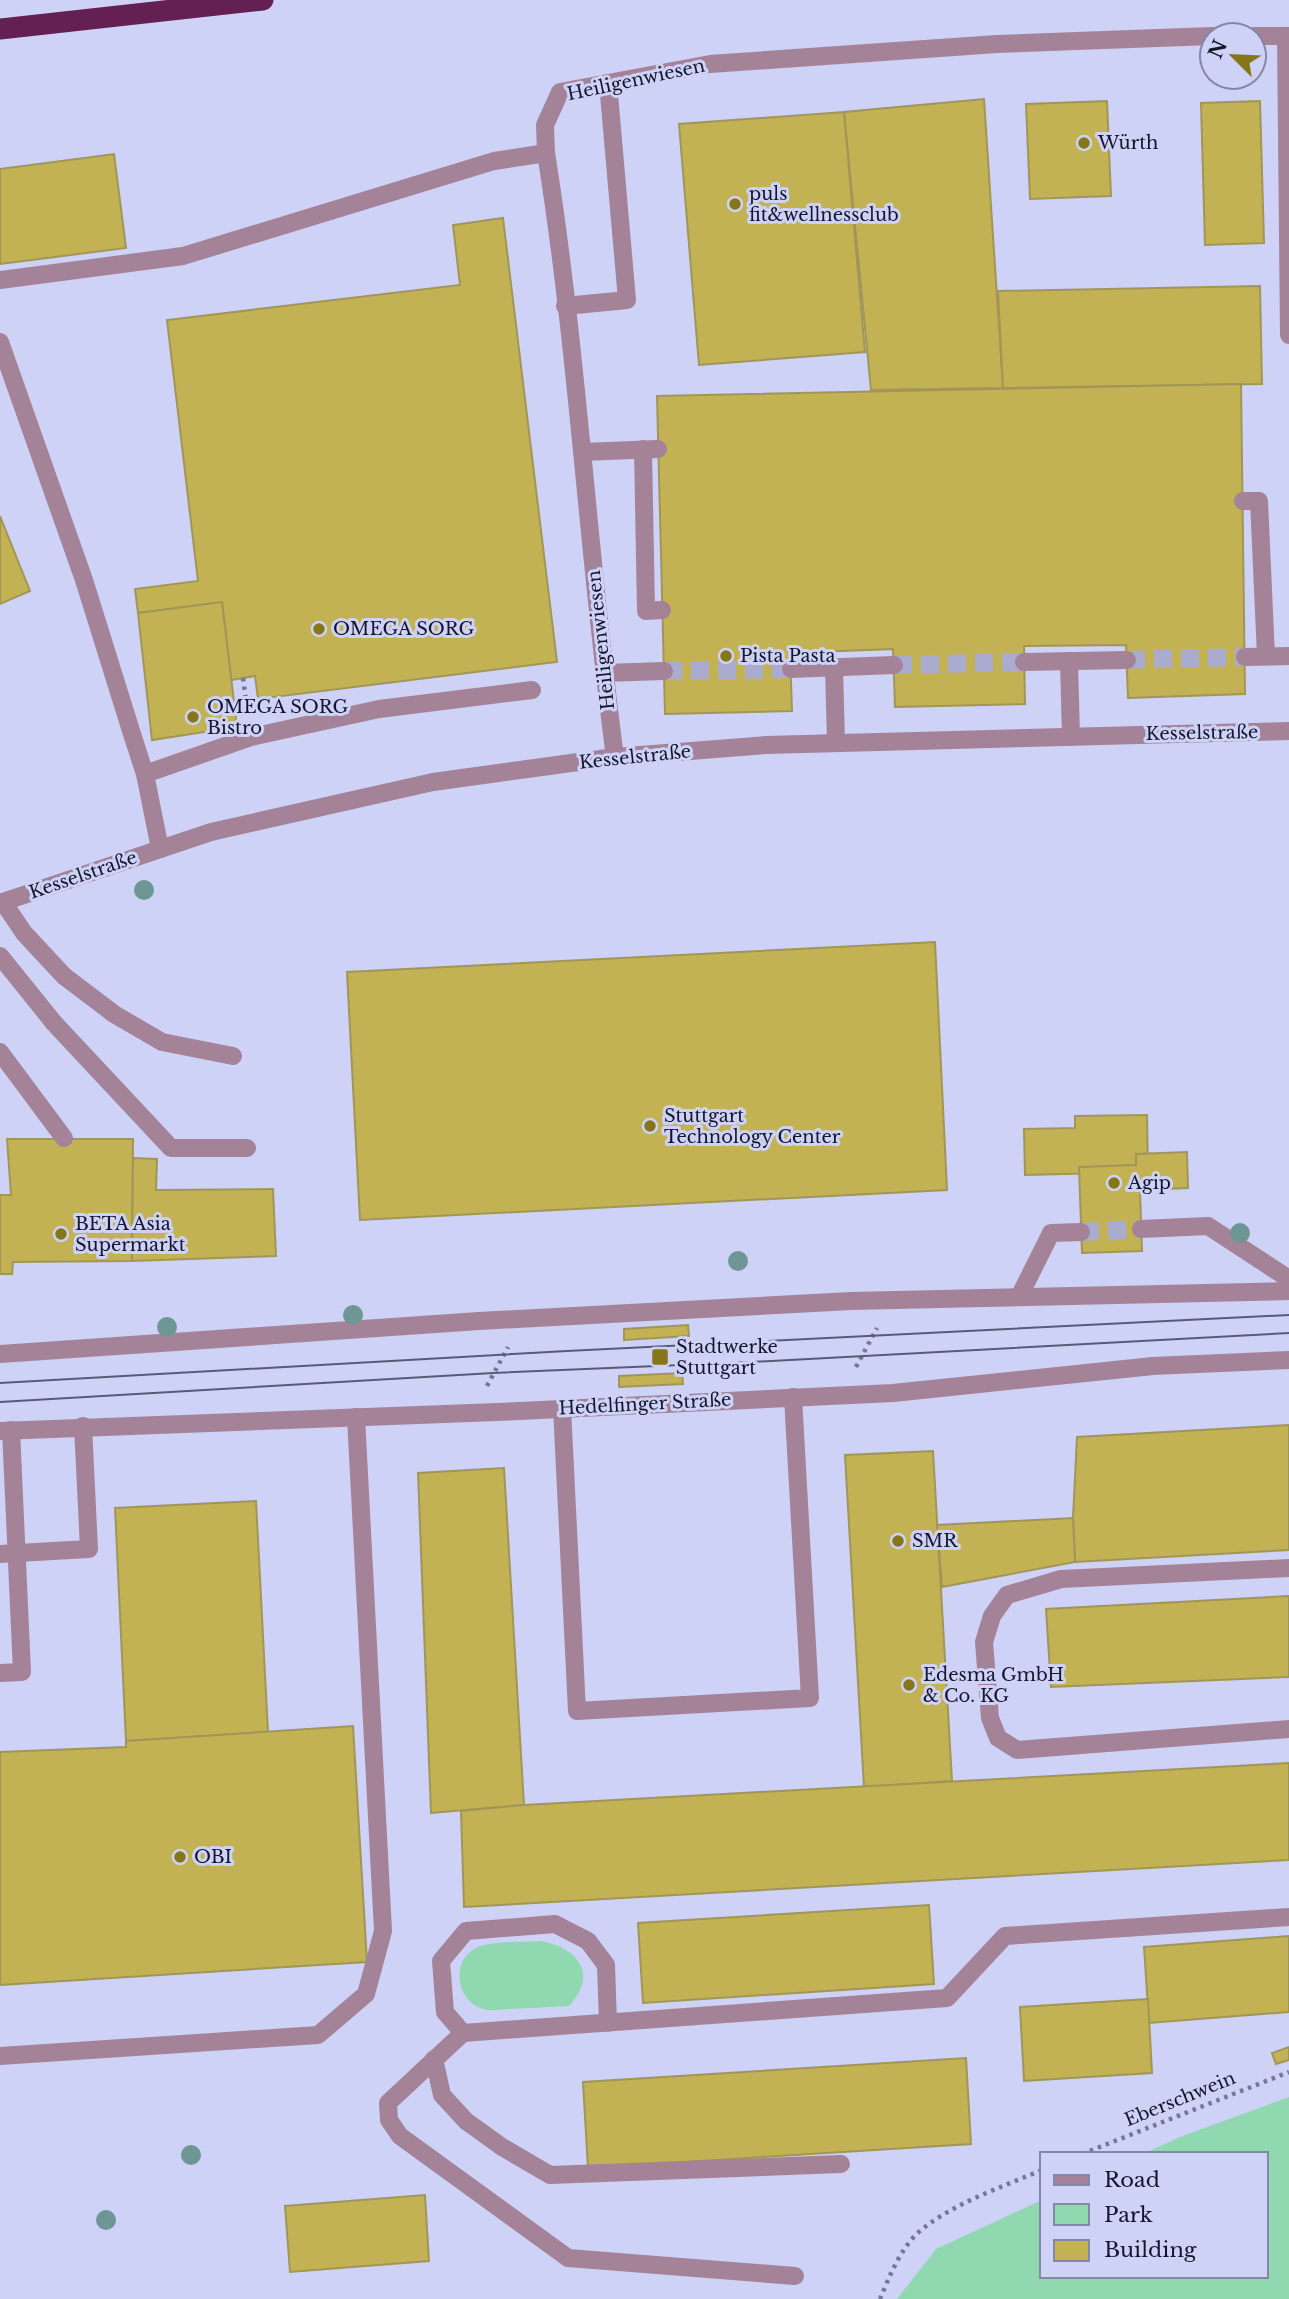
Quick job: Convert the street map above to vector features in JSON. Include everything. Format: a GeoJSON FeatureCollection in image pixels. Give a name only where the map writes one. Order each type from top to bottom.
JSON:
{"type":"FeatureCollection","features":[{"type":"Feature","properties":{"kind":"highway"},"geometry":{"type":"LineString","coordinates":[[0,29],[262,0]]}},
{"type":"Feature","properties":{"kind":"street"},"geometry":{"type":"LineString","coordinates":[[1268,36],[1287,36],[1289,335]]}},
{"type":"Feature","properties":{"kind":"street","name":"Heiligenwiesen"},"geometry":{"type":"LineString","coordinates":[[615,757],[546,153],[545,125],[560,92],[710,64],[997,44],[1198,37]]}},
{"type":"Feature","properties":{"kind":"street"},"geometry":{"type":"LineString","coordinates":[[565,306],[628,300],[608,83]]}},
{"type":"Feature","properties":{"kind":"street"},"geometry":{"type":"LineString","coordinates":[[0,280],[183,256],[494,161],[546,153]]}},
{"type":"Feature","properties":{"kind":"street"},"geometry":{"type":"LineString","coordinates":[[0,342],[84,580],[145,774],[159,849]]}},
{"type":"Feature","properties":{"kind":"street"},"geometry":{"type":"LineString","coordinates":[[582,452],[651,449],[646,611],[662,610]]}},
{"type":"Feature","properties":{"kind":"street"},"geometry":{"type":"LineString","coordinates":[[1243,501],[1259,501],[1266,656]]}},
{"type":"Feature","properties":{"kind":"street"},"geometry":{"type":"LineString","coordinates":[[1245,657],[1289,656]]}},
{"type":"Feature","properties":{"kind":"street"},"geometry":{"type":"LineString","coordinates":[[1024,662],[1127,660]]}},
{"type":"Feature","properties":{"kind":"street"},"geometry":{"type":"LineString","coordinates":[[1069,662],[1071,737]]}},
{"type":"Feature","properties":{"kind":"street"},"geometry":{"type":"LineString","coordinates":[[791,668],[894,665]]}},
{"type":"Feature","properties":{"kind":"street"},"geometry":{"type":"LineString","coordinates":[[834,667],[836,743]]}},
{"type":"Feature","properties":{"kind":"street"},"geometry":{"type":"LineString","coordinates":[[604,673],[664,671]]}},
{"type":"Feature","properties":{"kind":"street"},"geometry":{"type":"LineString","coordinates":[[145,774],[251,737],[379,709],[531,690]]}},
{"type":"Feature","properties":{"kind":"street","name":"Kesselstraße"},"geometry":{"type":"LineString","coordinates":[[1,902],[211,832],[433,782],[615,757],[766,745],[1289,731]]}},
{"type":"Feature","properties":{"kind":"street"},"geometry":{"type":"LineString","coordinates":[[1,902],[24,933],[64,976],[114,1014],[162,1042],[233,1056]]}},
{"type":"Feature","properties":{"kind":"street"},"geometry":{"type":"LineString","coordinates":[[0,956],[54,1023],[172,1148],[247,1148]]}},
{"type":"Feature","properties":{"kind":"street"},"geometry":{"type":"LineString","coordinates":[[0,1052],[64,1138]]}},
{"type":"Feature","properties":{"kind":"street"},"geometry":{"type":"LineString","coordinates":[[1141,1229],[1208,1226],[1289,1279]]}},
{"type":"Feature","properties":{"kind":"street"},"geometry":{"type":"LineString","coordinates":[[1019,1297],[1051,1233],[1081,1232]]}},
{"type":"Feature","properties":{"kind":"street"},"geometry":{"type":"LineString","coordinates":[[0,1354],[479,1321],[850,1301],[1289,1291]]}},
{"type":"Feature","properties":{"kind":"street","name":"Hedelfinger Straße"},"geometry":{"type":"LineString","coordinates":[[5,1431],[893,1393],[1153,1366],[1289,1360]]}},
{"type":"Feature","properties":{"kind":"street"},"geometry":{"type":"LineString","coordinates":[[562,1408],[577,1711],[810,1698],[793,1397]]}},
{"type":"Feature","properties":{"kind":"street"},"geometry":{"type":"LineString","coordinates":[[0,2056],[318,2035],[366,1994],[383,1931],[356,1417]]}},
{"type":"Feature","properties":{"kind":"street"},"geometry":{"type":"LineString","coordinates":[[0,1554],[89,1549],[83,1426]]}},
{"type":"Feature","properties":{"kind":"street"},"geometry":{"type":"LineString","coordinates":[[0,1673],[22,1672],[19,1576],[5,1431]]}},
{"type":"Feature","properties":{"kind":"street"},"geometry":{"type":"LineString","coordinates":[[1289,1568],[1061,1580],[1007,1595],[992,1616],[984,1642],[990,1718],[998,1738],[1017,1750],[1289,1729]]}},
{"type":"Feature","properties":{"kind":"street"},"geometry":{"type":"LineString","coordinates":[[795,2276],[568,2258],[400,2136],[389,2120],[388,2103],[463,2033],[947,1998],[1004,1936],[1289,1917]]}},
{"type":"Feature","properties":{"kind":"street"},"geometry":{"type":"LineString","coordinates":[[463,2033],[445,2012],[441,1961],[466,1931],[555,1924],[588,1941],[606,1965],[608,2023]]}},
{"type":"Feature","properties":{"kind":"street"},"geometry":{"type":"LineString","coordinates":[[434,2059],[442,2095],[466,2121],[502,2147],[550,2175],[841,2164]]}},
{"type":"Feature","properties":{"kind":"path"},"geometry":{"type":"LineString","coordinates":[[495,1391],[484,1391],[514,1338]]}},
{"type":"Feature","properties":{"kind":"path","name":"Eberschwein"},"geometry":{"type":"LineString","coordinates":[[1087,2152],[1289,2072]]}},
{"type":"Feature","properties":{"kind":"path"},"geometry":{"type":"LineString","coordinates":[[880,2299],[894,2266],[920,2231],[961,2205],[1040,2171]]}},
{"type":"Feature","properties":{"kind":"green space"},"geometry":{"type":"Polygon","coordinates":[[[541,1941],[565,1950],[580,1964],[582,1983],[569,2006],[490,2010],[477,2007],[463,1992],[460,1983],[462,1963],[476,1948],[507,1942],[541,1941]]]}},
{"type":"Feature","properties":{"kind":"green space"},"geometry":{"type":"Polygon","coordinates":[[[1289,2097],[1289,2299],[897,2299],[936,2249],[1040,2201],[1040,2278],[1268,2278],[1268,2152],[1147,2152],[1180,2137],[1289,2097]]]}},
{"type":"Feature","properties":{"kind":"building"},"geometry":{"type":"Polygon","coordinates":[[[984,99],[1003,388],[871,390],[844,112],[984,99]]]}},
{"type":"Feature","properties":{"kind":"building"},"geometry":{"type":"Polygon","coordinates":[[[1107,101],[1111,196],[1030,199],[1026,104],[1107,101]]]}},
{"type":"Feature","properties":{"kind":"building"},"geometry":{"type":"Polygon","coordinates":[[[1260,101],[1264,243],[1205,245],[1201,103],[1260,101]]]}},
{"type":"Feature","properties":{"kind":"building"},"geometry":{"type":"Polygon","coordinates":[[[844,112],[865,352],[699,365],[679,124],[844,112]]]}},
{"type":"Feature","properties":{"kind":"building"},"geometry":{"type":"Polygon","coordinates":[[[114,154],[126,248],[0,264],[0,169],[114,154]]]}},
{"type":"Feature","properties":{"kind":"building"},"geometry":{"type":"Polygon","coordinates":[[[503,218],[557,662],[258,699],[255,676],[231,680],[222,602],[138,613],[135,589],[198,581],[167,320],[460,285],[453,225],[503,218]]]}},
{"type":"Feature","properties":{"kind":"building"},"geometry":{"type":"Polygon","coordinates":[[[1260,286],[1262,384],[1003,388],[998,291],[1260,286]]]}},
{"type":"Feature","properties":{"kind":"building"},"geometry":{"type":"Polygon","coordinates":[[[1241,384],[1245,694],[1128,698],[1126,645],[1024,646],[1025,704],[895,707],[893,649],[790,653],[792,711],[665,714],[657,396],[1241,384]]]}},
{"type":"Feature","properties":{"kind":"building"},"geometry":{"type":"Polygon","coordinates":[[[0,516],[30,591],[0,604],[0,516]]]}},
{"type":"Feature","properties":{"kind":"building"},"geometry":{"type":"Polygon","coordinates":[[[222,602],[237,727],[152,740],[138,613],[222,602]]]}},
{"type":"Feature","properties":{"kind":"building","name":"Stuttgart Technology Center"},"geometry":{"type":"Polygon","coordinates":[[[935,942],[947,1190],[360,1220],[347,972],[935,942]]]}},
{"type":"Feature","properties":{"kind":"building"},"geometry":{"type":"Polygon","coordinates":[[[1147,1115],[1148,1172],[1025,1175],[1024,1129],[1075,1128],[1075,1116],[1147,1115]]]}},
{"type":"Feature","properties":{"kind":"building"},"geometry":{"type":"Polygon","coordinates":[[[7,1139],[133,1139],[132,1261],[13,1262],[12,1274],[0,1274],[0,1195],[11,1195],[7,1139]]]}},
{"type":"Feature","properties":{"kind":"building"},"geometry":{"type":"Polygon","coordinates":[[[1187,1152],[1188,1188],[1140,1190],[1142,1251],[1082,1253],[1079,1167],[1136,1165],[1136,1154],[1187,1152]]]}},
{"type":"Feature","properties":{"kind":"building"},"geometry":{"type":"Polygon","coordinates":[[[133,1158],[157,1159],[156,1190],[273,1189],[276,1256],[132,1261],[133,1158]]]}},
{"type":"Feature","properties":{"kind":"building"},"geometry":{"type":"Polygon","coordinates":[[[688,1325],[689,1336],[624,1340],[624,1329],[688,1325]]]}},
{"type":"Feature","properties":{"kind":"building"},"geometry":{"type":"Polygon","coordinates":[[[682,1373],[683,1384],[619,1387],[619,1376],[682,1373]]]}},
{"type":"Feature","properties":{"kind":"building"},"geometry":{"type":"Polygon","coordinates":[[[1289,1425],[1289,1550],[1075,1562],[1073,1518],[1077,1437],[1289,1425]]]}},
{"type":"Feature","properties":{"kind":"building"},"geometry":{"type":"Polygon","coordinates":[[[933,1451],[952,1781],[864,1787],[845,1455],[933,1451]]]}},
{"type":"Feature","properties":{"kind":"building"},"geometry":{"type":"Polygon","coordinates":[[[504,1468],[524,1805],[431,1813],[418,1473],[504,1468]]]}},
{"type":"Feature","properties":{"kind":"building"},"geometry":{"type":"Polygon","coordinates":[[[256,1501],[268,1732],[126,1741],[115,1508],[256,1501]]]}},
{"type":"Feature","properties":{"kind":"building"},"geometry":{"type":"Polygon","coordinates":[[[1073,1518],[1075,1562],[942,1587],[937,1525],[1073,1518]]]}},
{"type":"Feature","properties":{"kind":"building"},"geometry":{"type":"Polygon","coordinates":[[[1289,1596],[1289,1677],[1051,1687],[1046,1609],[1289,1596]]]}},
{"type":"Feature","properties":{"kind":"building","name":"OBI"},"geometry":{"type":"Polygon","coordinates":[[[353,1726],[367,1962],[0,1985],[0,1752],[126,1747],[126,1741],[353,1726]]]}},
{"type":"Feature","properties":{"kind":"building"},"geometry":{"type":"Polygon","coordinates":[[[1289,1763],[1289,1860],[464,1907],[461,1811],[524,1805],[1289,1763]]]}},
{"type":"Feature","properties":{"kind":"building"},"geometry":{"type":"Polygon","coordinates":[[[929,1905],[934,1984],[643,2003],[638,1923],[929,1905]]]}},
{"type":"Feature","properties":{"kind":"building"},"geometry":{"type":"Polygon","coordinates":[[[1289,1936],[1289,2012],[1149,2023],[1144,1947],[1289,1936]]]}},
{"type":"Feature","properties":{"kind":"building"},"geometry":{"type":"Polygon","coordinates":[[[1148,1999],[1152,2073],[1024,2081],[1020,2007],[1148,1999]]]}},
{"type":"Feature","properties":{"kind":"building"},"geometry":{"type":"Polygon","coordinates":[[[1289,2047],[1289,2060],[1276,2064],[1272,2053],[1289,2047]]]}},
{"type":"Feature","properties":{"kind":"building"},"geometry":{"type":"Polygon","coordinates":[[[966,2058],[971,2144],[588,2168],[583,2082],[966,2058]]]}},
{"type":"Feature","properties":{"kind":"building"},"geometry":{"type":"Polygon","coordinates":[[[425,2195],[429,2261],[290,2272],[285,2206],[425,2195]]]}},
{"type":"Feature","properties":{"kind":"tunnel"},"geometry":{"type":"LineString","coordinates":[[1127,660],[1245,657]]}},
{"type":"Feature","properties":{"kind":"tunnel"},"geometry":{"type":"LineString","coordinates":[[894,665],[1024,662]]}},
{"type":"Feature","properties":{"kind":"tunnel"},"geometry":{"type":"LineString","coordinates":[[664,671],[791,669]]}},
{"type":"Feature","properties":{"kind":"tunnel"},"geometry":{"type":"LineString","coordinates":[[1081,1232],[1141,1229]]}},
{"type":"Feature","properties":{"kind":"tram line"},"geometry":{"type":"LineString","coordinates":[[0,1383],[1289,1315]]}},
{"type":"Feature","properties":{"kind":"tram line"},"geometry":{"type":"LineString","coordinates":[[0,1402],[493,1373],[1289,1333]]}},
{"type":"Feature","properties":{"kind":"place","name":"Würth"},"geometry":{"type":"Point","coordinates":[1084,143]}},
{"type":"Feature","properties":{"kind":"place","name":"puls fit&wellnessclub"},"geometry":{"type":"Point","coordinates":[735,204]}},
{"type":"Feature","properties":{"kind":"place","name":"OMEGA SORG"},"geometry":{"type":"Point","coordinates":[319,629]}},
{"type":"Feature","properties":{"kind":"place","name":"Pista Pasta"},"geometry":{"type":"Point","coordinates":[726,656]}},
{"type":"Feature","properties":{"kind":"place","name":"OMEGA SORG Bistro"},"geometry":{"type":"Point","coordinates":[193,717]}},
{"type":"Feature","properties":{"kind":"place","name":"Stuttgart Technology Center"},"geometry":{"type":"Point","coordinates":[650,1126]}},
{"type":"Feature","properties":{"kind":"place","name":"Agip"},"geometry":{"type":"Point","coordinates":[1114,1183]}},
{"type":"Feature","properties":{"kind":"place","name":"BETA Asia Supermarkt"},"geometry":{"type":"Point","coordinates":[61,1234]}},
{"type":"Feature","properties":{"kind":"place","name":"Stadtwerke Stuttgart"},"geometry":{"type":"Point","coordinates":[660,1357]}},
{"type":"Feature","properties":{"kind":"place","name":"SMR"},"geometry":{"type":"Point","coordinates":[898,1541]}},
{"type":"Feature","properties":{"kind":"place","name":"Edesma GmbH & Co. KG"},"geometry":{"type":"Point","coordinates":[909,1685]}},
{"type":"Feature","properties":{"kind":"place","name":"OBI"},"geometry":{"type":"Point","coordinates":[180,1857]}}]}
